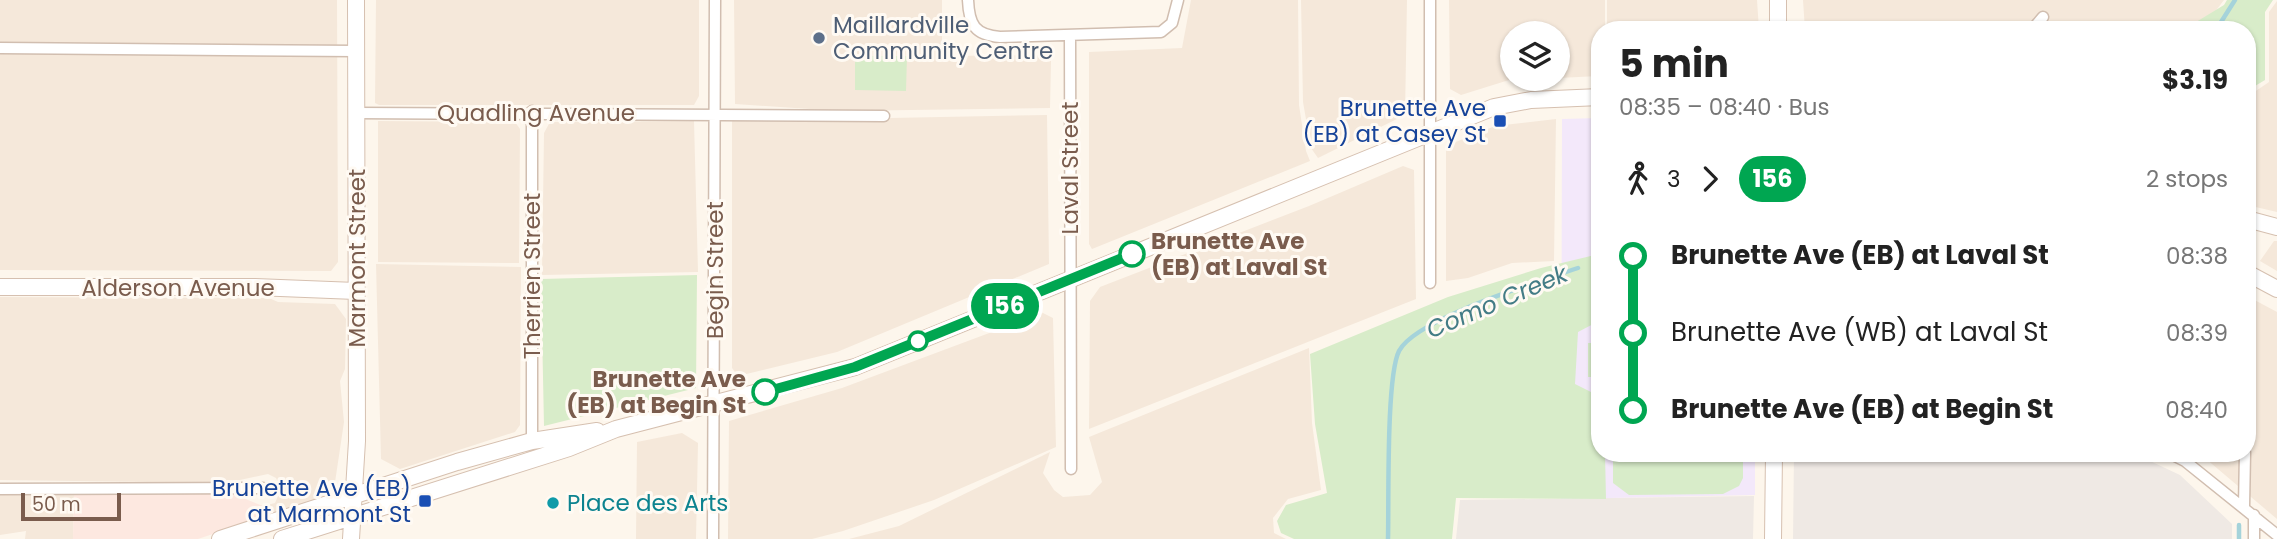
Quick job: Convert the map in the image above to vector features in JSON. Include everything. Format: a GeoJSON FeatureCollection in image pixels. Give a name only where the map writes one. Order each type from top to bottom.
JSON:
{"type":"FeatureCollection","features":[{"type":"Feature","properties":{"kind":"main road","name":"Marmont Street"},"geometry":{"type":"LineString","coordinates":[[351,539],[356,291],[355,0]]}},
{"type":"Feature","properties":{"kind":"main road"},"geometry":{"type":"LineString","coordinates":[[1778,0],[1778,21]]}},
{"type":"Feature","properties":{"kind":"main road"},"geometry":{"type":"LineString","coordinates":[[220,539],[354,494],[532,441],[617,429],[846,370],[1508,103],[1591,98]]}},
{"type":"Feature","properties":{"kind":"main road"},"geometry":{"type":"LineString","coordinates":[[2256,223],[2277,227]]}},
{"type":"Feature","properties":{"kind":"main road"},"geometry":{"type":"LineString","coordinates":[[2256,277],[2277,289]]}},
{"type":"Feature","properties":{"kind":"main road","name":"Alderson Avenue"},"geometry":{"type":"LineString","coordinates":[[0,287],[255,287],[356,291]]}},
{"type":"Feature","properties":{"kind":"main road"},"geometry":{"type":"LineString","coordinates":[[282,539],[569,448],[617,429]]}},
{"type":"Feature","properties":{"kind":"main road"},"geometry":{"type":"LineString","coordinates":[[1773,539],[1774,462]]}},
{"type":"Feature","properties":{"kind":"street","name":"Begin Street"},"geometry":{"type":"LineString","coordinates":[[713,539],[715,0]]}},
{"type":"Feature","properties":{"kind":"street"},"geometry":{"type":"LineString","coordinates":[[968,0],[970,22],[974,29],[986,36],[1161,32],[1172,23],[1178,0]]}},
{"type":"Feature","properties":{"kind":"street"},"geometry":{"type":"LineString","coordinates":[[1430,0],[1430,283]]}},
{"type":"Feature","properties":{"kind":"street"},"geometry":{"type":"LineString","coordinates":[[2040,21],[2043,17]]}},
{"type":"Feature","properties":{"kind":"street","name":"Laval Street"},"geometry":{"type":"LineString","coordinates":[[1070,35],[1071,470]]}},
{"type":"Feature","properties":{"kind":"street"},"geometry":{"type":"LineString","coordinates":[[0,48],[356,51]]}},
{"type":"Feature","properties":{"kind":"street","name":"Quadling Avenue"},"geometry":{"type":"LineString","coordinates":[[356,113],[532,111],[884,116]]}},
{"type":"Feature","properties":{"kind":"street","name":"Therrien Street"},"geometry":{"type":"LineString","coordinates":[[532,111],[532,441]]}},
{"type":"Feature","properties":{"kind":"street"},"geometry":{"type":"LineString","coordinates":[[2186,462],[2277,535]]}},
{"type":"Feature","properties":{"kind":"street"},"geometry":{"type":"LineString","coordinates":[[2244,506],[2245,462]]}},
{"type":"Feature","properties":{"kind":"street"},"geometry":{"type":"LineString","coordinates":[[0,489],[263,488]]}},
{"type":"Feature","properties":{"kind":"street"},"geometry":{"type":"LineString","coordinates":[[2254,539],[2255,515]]}},
{"type":"Feature","properties":{"kind":"shaded area"},"geometry":{"type":"Polygon","coordinates":[[[0,0],[337,0],[338,262],[331,271],[0,270],[0,0]]]}},
{"type":"Feature","properties":{"kind":"shaded area"},"geometry":{"type":"Polygon","coordinates":[[[376,0],[699,0],[699,96],[694,105],[379,105],[375,103],[376,0]]]}},
{"type":"Feature","properties":{"kind":"shaded area"},"geometry":{"type":"Polygon","coordinates":[[[734,0],[942,0],[942,43],[948,56],[1047,55],[1051,61],[1050,108],[839,111],[735,104],[734,0]]]}},
{"type":"Feature","properties":{"kind":"shaded area"},"geometry":{"type":"Polygon","coordinates":[[[1191,0],[1298,0],[1299,105],[1310,161],[1092,249],[1089,244],[1089,52],[1182,48],[1191,0]]]}},
{"type":"Feature","properties":{"kind":"shaded area"},"geometry":{"type":"Polygon","coordinates":[[[1301,0],[1407,0],[1405,115],[1318,158],[1311,148],[1303,102],[1301,0]]]}},
{"type":"Feature","properties":{"kind":"shaded area"},"geometry":{"type":"Polygon","coordinates":[[[1449,0],[1605,0],[1605,21],[1591,21],[1591,76],[1570,77],[1570,21],[1500,21],[1500,83],[1461,95],[1450,89],[1449,0]]]}},
{"type":"Feature","properties":{"kind":"shaded area"},"geometry":{"type":"Polygon","coordinates":[[[1607,0],[1757,0],[1758,21],[1607,21],[1607,0]]]}},
{"type":"Feature","properties":{"kind":"shaded area"},"geometry":{"type":"Polygon","coordinates":[[[1803,0],[2224,0],[2208,21],[1804,21],[1803,0]]]}},
{"type":"Feature","properties":{"kind":"shaded area"},"geometry":{"type":"Polygon","coordinates":[[[2277,1],[2277,212],[2256,207],[2256,91],[2269,82],[2269,12],[2277,1]]]}},
{"type":"Feature","properties":{"kind":"shaded area"},"geometry":{"type":"Polygon","coordinates":[[[1047,115],[1049,264],[837,352],[738,376],[732,368],[732,121],[1047,115]]]}},
{"type":"Feature","properties":{"kind":"shaded area"},"geometry":{"type":"Polygon","coordinates":[[[1591,118],[1591,462],[1755,462],[1755,495],[1561,499],[1562,119],[1591,118]]]}},
{"type":"Feature","properties":{"kind":"shaded area"},"geometry":{"type":"Polygon","coordinates":[[[1556,119],[1554,261],[1512,263],[1468,278],[1446,281],[1446,146],[1495,126],[1556,119]]]}},
{"type":"Feature","properties":{"kind":"shaded area"},"geometry":{"type":"Polygon","coordinates":[[[378,121],[515,122],[520,129],[519,263],[378,262],[378,121]]]}},
{"type":"Feature","properties":{"kind":"shaded area"},"geometry":{"type":"Polygon","coordinates":[[[694,121],[698,272],[542,275],[544,133],[550,122],[694,121]]]}},
{"type":"Feature","properties":{"kind":"shaded area"},"geometry":{"type":"Polygon","coordinates":[[[1403,166],[1414,170],[1416,299],[1089,429],[1090,301],[1100,287],[1309,206],[1403,166]]]}},
{"type":"Feature","properties":{"kind":"shaded area"},"geometry":{"type":"Polygon","coordinates":[[[2274,241],[2277,241],[2277,271],[2260,261],[2274,241]]]}},
{"type":"Feature","properties":{"kind":"shaded area"},"geometry":{"type":"Polygon","coordinates":[[[376,264],[521,267],[520,425],[515,432],[400,469],[381,459],[376,264]]]}},
{"type":"Feature","properties":{"kind":"shaded area"},"geometry":{"type":"Polygon","coordinates":[[[0,297],[269,298],[278,302],[335,304],[346,319],[345,369],[340,381],[344,422],[334,489],[319,498],[266,516],[263,506],[275,503],[281,489],[276,478],[268,474],[226,483],[0,480],[0,297]]]}},
{"type":"Feature","properties":{"kind":"shaded area"},"geometry":{"type":"Polygon","coordinates":[[[2256,301],[2277,312],[2277,519],[2210,462],[2256,462],[2256,301]]]}},
{"type":"Feature","properties":{"kind":"shaded area"},"geometry":{"type":"Polygon","coordinates":[[[1043,313],[1053,318],[1056,447],[934,500],[843,531],[812,539],[728,539],[729,421],[842,388],[1043,313]]]}},
{"type":"Feature","properties":{"kind":"shaded area"},"geometry":{"type":"Polygon","coordinates":[[[1309,348],[1312,423],[1321,490],[1288,499],[1273,518],[1274,533],[1286,539],[849,539],[899,526],[1050,452],[1043,473],[1054,490],[1063,497],[1090,495],[1102,482],[1089,437],[1309,348]]]}},
{"type":"Feature","properties":{"kind":"shaded area"},"geometry":{"type":"Polygon","coordinates":[[[682,433],[698,443],[696,539],[636,539],[637,442],[682,433]]]}},
{"type":"Feature","properties":{"kind":"shaded area"},"geometry":{"type":"Polygon","coordinates":[[[1794,462],[2152,462],[2180,475],[2232,524],[2232,539],[1793,539],[1794,462]]]}},
{"type":"Feature","properties":{"kind":"shaded area"},"geometry":{"type":"Polygon","coordinates":[[[0,494],[74,494],[73,539],[25,539],[26,531],[0,535],[0,494]]]}},
{"type":"Feature","properties":{"kind":"shaded area"},"geometry":{"type":"Polygon","coordinates":[[[74,494],[233,494],[263,506],[266,516],[198,539],[73,539],[74,494]]]}},
{"type":"Feature","properties":{"kind":"shaded area"},"geometry":{"type":"Polygon","coordinates":[[[1754,496],[1753,539],[1456,539],[1460,500],[1754,496]]]}},
{"type":"Feature","properties":{"kind":"green space"},"geometry":{"type":"Polygon","coordinates":[[[2227,0],[2273,0],[2265,12],[2265,80],[2256,85],[2256,21],[2198,21],[2224,5],[2227,0]]]}},
{"type":"Feature","properties":{"kind":"green space"},"geometry":{"type":"Polygon","coordinates":[[[855,56],[907,56],[906,91],[855,90],[855,56]]]}},
{"type":"Feature","properties":{"kind":"green space"},"geometry":{"type":"Polygon","coordinates":[[[1591,256],[1591,325],[1578,332],[1575,384],[1591,392],[1591,462],[1605,462],[1606,499],[1456,498],[1452,539],[1294,539],[1281,533],[1277,521],[1286,505],[1327,493],[1315,424],[1310,354],[1448,297],[1541,268],[1591,256]]]}},
{"type":"Feature","properties":{"kind":"green space"},"geometry":{"type":"Polygon","coordinates":[[[697,275],[696,388],[544,426],[541,279],[697,275]]]}},
{"type":"Feature","properties":{"kind":"green space"},"geometry":{"type":"Polygon","coordinates":[[[1588,343],[1591,343],[1591,377],[1588,377],[1588,343]]]}},
{"type":"Feature","properties":{"kind":"green space"},"geometry":{"type":"Polygon","coordinates":[[[1613,462],[1743,462],[1743,478],[1739,486],[1723,494],[1629,495],[1613,483],[1613,462]]]}},
{"type":"Feature","properties":{"kind":"waterway"},"geometry":{"type":"LineString","coordinates":[[2222,21],[2235,0]]}},
{"type":"Feature","properties":{"kind":"waterway","name":"Como Creek"},"geometry":{"type":"LineString","coordinates":[[1388,539],[1390,412],[1399,351],[1410,338],[1453,314],[1578,268]]}},
{"type":"Feature","properties":{"kind":"waterway"},"geometry":{"type":"LineString","coordinates":[[2239,525],[2239,539]]}},
{"type":"Feature","properties":{"kind":"bus line","name":"156"},"geometry":{"type":"LineString","coordinates":[[765,392],[855,367],[1132,254]]}},
{"type":"Feature","properties":{"kind":"place","name":"Maillardville Community Centre"},"geometry":{"type":"Point","coordinates":[819,38]}},
{"type":"Feature","properties":{"kind":"place","name":"Brunette Ave (EB) at Casey St"},"geometry":{"type":"Point","coordinates":[1500,121]}},
{"type":"Feature","properties":{"kind":"place","name":"Brunette Ave (EB) at Laval St"},"geometry":{"type":"Point","coordinates":[1132,254]}},
{"type":"Feature","properties":{"kind":"place","name":"Brunette Ave (EB) at Begin St"},"geometry":{"type":"Point","coordinates":[765,392]}},
{"type":"Feature","properties":{"kind":"place","name":"Brunette Ave (EB) at Marmont St"},"geometry":{"type":"Point","coordinates":[425,501]}},
{"type":"Feature","properties":{"kind":"place","name":"Place des Arts"},"geometry":{"type":"Point","coordinates":[553,503]}}]}
